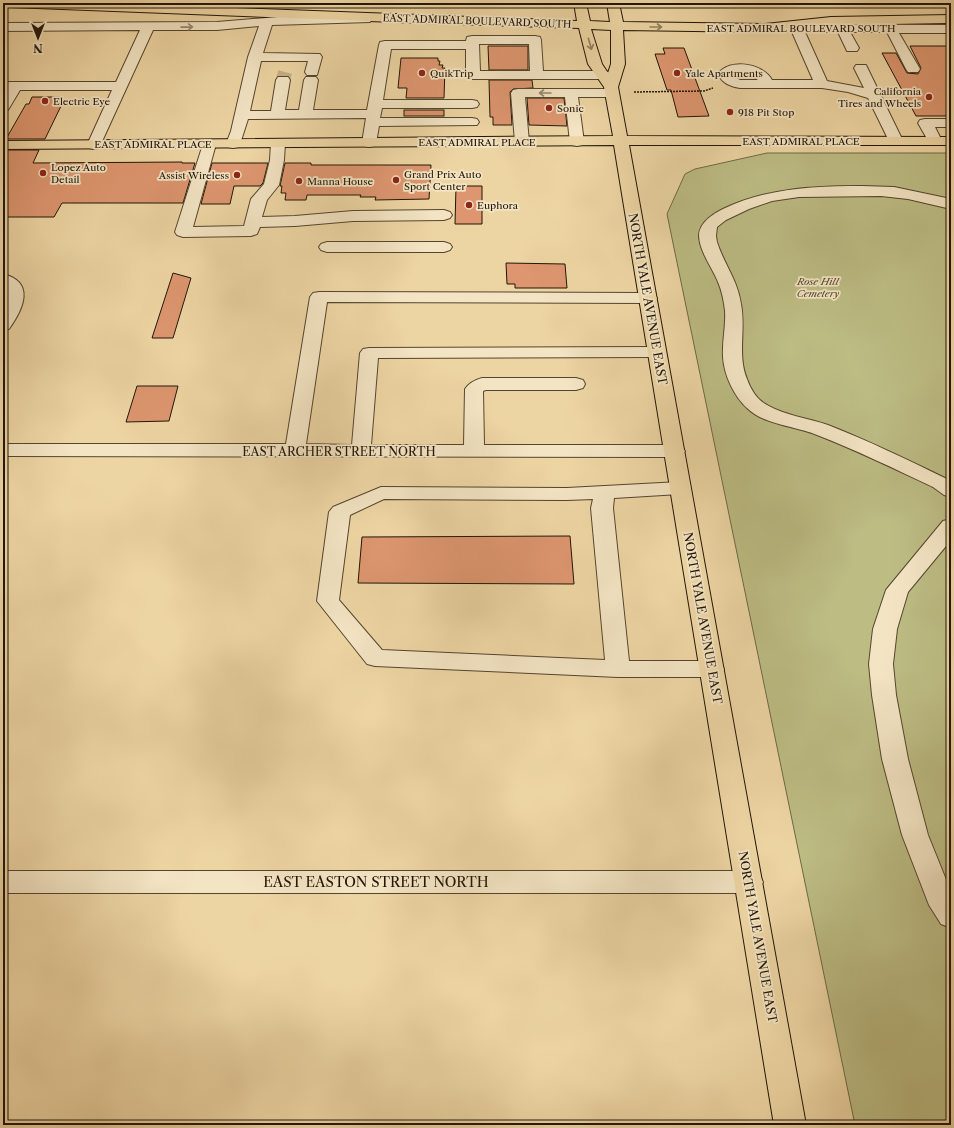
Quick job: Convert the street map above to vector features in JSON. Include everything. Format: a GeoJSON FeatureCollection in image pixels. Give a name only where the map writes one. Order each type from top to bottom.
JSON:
{"type":"FeatureCollection","features":[{"type":"Feature","properties":{"kind":"main road"},"geometry":{"type":"LineString","coordinates":[[10,3],[394,18]]}},
{"type":"Feature","properties":{"kind":"main road"},"geometry":{"type":"LineString","coordinates":[[582,14],[595,64],[603,74],[611,90]]}},
{"type":"Feature","properties":{"kind":"main road","name":"EAST ADMIRAL BOULEVARD SOUTH"},"geometry":{"type":"LineString","coordinates":[[394,18],[481,21],[582,14],[615,15],[764,28]]}},
{"type":"Feature","properties":{"kind":"main road"},"geometry":{"type":"LineString","coordinates":[[611,90],[618,64],[615,15]]}},
{"type":"Feature","properties":{"kind":"main road"},"geometry":{"type":"LineString","coordinates":[[764,28],[831,21],[951,19]]}},
{"type":"Feature","properties":{"kind":"main road","name":"NORTH YALE AVENUE EAST"},"geometry":{"type":"LineString","coordinates":[[611,90],[616,111],[675,451],[680,488],[790,1125]]}},
{"type":"Feature","properties":{"kind":"main road","name":"EAST ADMIRAL PLACE"},"geometry":{"type":"LineString","coordinates":[[3,145],[621,141],[951,141]]}},
{"type":"Feature","properties":{"kind":"street","name":"EAST ADMIRAL BOULEVARD SOUTH"},"geometry":{"type":"LineString","coordinates":[[3,27],[148,28],[394,18]]}},
{"type":"Feature","properties":{"kind":"street"},"geometry":{"type":"LineString","coordinates":[[472,142],[472,42],[481,21]]}},
{"type":"Feature","properties":{"kind":"street"},"geometry":{"type":"LineString","coordinates":[[233,144],[242,115],[255,57],[267,22]]}},
{"type":"Feature","properties":{"kind":"street"},"geometry":{"type":"LineString","coordinates":[[94,145],[148,28]]}},
{"type":"Feature","properties":{"kind":"street","name":"EAST ADMIRAL BOULEVARD SOUTH"},"geometry":{"type":"LineString","coordinates":[[764,28],[951,29]]}},
{"type":"Feature","properties":{"kind":"street"},"geometry":{"type":"LineString","coordinates":[[797,28],[822,84]]}},
{"type":"Feature","properties":{"kind":"street"},"geometry":{"type":"LineString","coordinates":[[842,28],[852,48]]}},
{"type":"Feature","properties":{"kind":"street"},"geometry":{"type":"LineString","coordinates":[[891,29],[913,69]]}},
{"type":"Feature","properties":{"kind":"street"},"geometry":{"type":"LineString","coordinates":[[369,143],[385,45],[535,40],[537,75]]}},
{"type":"Feature","properties":{"kind":"street"},"geometry":{"type":"LineString","coordinates":[[255,57],[302,57],[305,76],[299,115]]}},
{"type":"Feature","properties":{"kind":"street"},"geometry":{"type":"LineString","coordinates":[[271,115],[282,57]]}},
{"type":"Feature","properties":{"kind":"street"},"geometry":{"type":"LineString","coordinates":[[861,68],[896,141]]}},
{"type":"Feature","properties":{"kind":"street"},"geometry":{"type":"LineString","coordinates":[[473,75],[603,74]]}},
{"type":"Feature","properties":{"kind":"street"},"geometry":{"type":"LineString","coordinates":[[767,84],[822,84],[849,88],[874,95]]}},
{"type":"Feature","properties":{"kind":"street"},"geometry":{"type":"LineString","coordinates":[[3,107],[9,86],[121,86]]}},
{"type":"Feature","properties":{"kind":"street"},"geometry":{"type":"LineString","coordinates":[[522,142],[518,93],[572,93],[611,90]]}},
{"type":"Feature","properties":{"kind":"street"},"geometry":{"type":"LineString","coordinates":[[572,93],[577,142]]}},
{"type":"Feature","properties":{"kind":"street"},"geometry":{"type":"LineString","coordinates":[[242,115],[374,114],[472,104]]}},
{"type":"Feature","properties":{"kind":"street"},"geometry":{"type":"LineString","coordinates":[[374,114],[472,122]]}},
{"type":"Feature","properties":{"kind":"street"},"geometry":{"type":"LineString","coordinates":[[935,141],[925,123],[951,123]]}},
{"type":"Feature","properties":{"kind":"street"},"geometry":{"type":"LineString","coordinates":[[209,144],[183,232],[251,231],[259,199],[271,185],[278,144]]}},
{"type":"Feature","properties":{"kind":"street"},"geometry":{"type":"LineString","coordinates":[[951,204],[893,192],[871,190],[807,191],[781,194],[760,199],[721,216],[712,223],[708,231],[707,240],[728,284],[733,304],[734,322],[731,352],[736,374],[743,390],[754,404],[768,413],[820,429],[854,442],[933,480],[951,491]]}},
{"type":"Feature","properties":{"kind":"street"},"geometry":{"type":"LineString","coordinates":[[393,216],[394,199]]}},
{"type":"Feature","properties":{"kind":"street"},"geometry":{"type":"LineString","coordinates":[[254,222],[295,221],[353,216],[444,215]]}},
{"type":"Feature","properties":{"kind":"street"},"geometry":{"type":"LineString","coordinates":[[327,247],[444,247]]}},
{"type":"Feature","properties":{"kind":"street"},"geometry":{"type":"LineString","coordinates":[[3,325],[17,294],[15,286],[5,279]]}},
{"type":"Feature","properties":{"kind":"street"},"geometry":{"type":"LineString","coordinates":[[295,451],[320,297],[648,298]]}},
{"type":"Feature","properties":{"kind":"street"},"geometry":{"type":"LineString","coordinates":[[361,451],[369,353],[657,352]]}},
{"type":"Feature","properties":{"kind":"street"},"geometry":{"type":"LineString","coordinates":[[474,451],[474,389],[478,386],[482,384],[576,384]]}},
{"type":"Feature","properties":{"kind":"street","name":"EAST ARCHER STREET NORTH"},"geometry":{"type":"LineString","coordinates":[[3,450],[675,451]]}},
{"type":"Feature","properties":{"kind":"street"},"geometry":{"type":"LineString","coordinates":[[680,488],[567,494],[381,493],[340,512],[328,601],[375,658],[618,669],[712,669]]}},
{"type":"Feature","properties":{"kind":"street"},"geometry":{"type":"LineString","coordinates":[[604,491],[602,508],[618,669]]}},
{"type":"Feature","properties":{"kind":"street"},"geometry":{"type":"LineString","coordinates":[[947,535],[897,590],[885,629],[881,664],[884,694],[895,759],[916,835],[939,897],[951,916]]}},
{"type":"Feature","properties":{"kind":"street","name":"EAST EASTON STREET NORTH"},"geometry":{"type":"LineString","coordinates":[[3,882],[749,882]]}},
{"type":"Feature","properties":{"kind":"path"},"geometry":{"type":"LineString","coordinates":[[634,92],[704,91],[715,87]]}},
{"type":"Feature","properties":{"kind":"green space","name":"Rose Hill Cemetery"},"geometry":{"type":"Polygon","coordinates":[[[767,153],[951,153],[951,1125],[855,1125],[667,214],[685,174],[695,169],[767,153]]]}},
{"type":"Feature","properties":{"kind":"building","name":"QuikTrip"},"geometry":{"type":"Polygon","coordinates":[[[488,46],[528,46],[528,70],[489,70],[488,46]]]}},
{"type":"Feature","properties":{"kind":"building"},"geometry":{"type":"Polygon","coordinates":[[[910,46],[951,46],[951,116],[916,116],[882,53],[896,53],[907,73],[918,74],[921,68],[910,46]]]}},
{"type":"Feature","properties":{"kind":"building"},"geometry":{"type":"Polygon","coordinates":[[[663,48],[684,48],[709,116],[678,117],[671,90],[667,90],[655,54],[665,54],[663,48]]]}},
{"type":"Feature","properties":{"kind":"building","name":"QuikTrip"},"geometry":{"type":"Polygon","coordinates":[[[401,58],[438,58],[438,61],[440,61],[439,65],[443,65],[442,68],[445,68],[444,98],[406,98],[407,88],[398,88],[401,58]]]}},
{"type":"Feature","properties":{"kind":"building"},"geometry":{"type":"Polygon","coordinates":[[[489,80],[532,80],[533,88],[513,89],[510,92],[512,125],[493,125],[493,117],[490,117],[489,80]]]}},
{"type":"Feature","properties":{"kind":"building"},"geometry":{"type":"Polygon","coordinates":[[[32,97],[61,97],[58,104],[62,104],[45,139],[6,139],[26,104],[29,104],[32,97]]]}},
{"type":"Feature","properties":{"kind":"building","name":"Sonic"},"geometry":{"type":"Polygon","coordinates":[[[527,98],[564,98],[567,126],[529,125],[527,98]]]}},
{"type":"Feature","properties":{"kind":"building"},"geometry":{"type":"Polygon","coordinates":[[[404,110],[444,110],[444,116],[404,116],[404,110]]]}},
{"type":"Feature","properties":{"kind":"building"},"geometry":{"type":"Polygon","coordinates":[[[3,150],[39,150],[33,163],[195,163],[183,203],[62,203],[54,217],[3,217],[3,150]]]}},
{"type":"Feature","properties":{"kind":"building","name":"Assist Wireless"},"geometry":{"type":"Polygon","coordinates":[[[212,163],[268,163],[263,183],[260,186],[234,186],[230,204],[201,204],[212,163]]]}},
{"type":"Feature","properties":{"kind":"building"},"geometry":{"type":"Polygon","coordinates":[[[285,163],[311,163],[311,165],[431,165],[429,199],[375,200],[376,197],[360,197],[361,195],[307,195],[306,200],[285,200],[286,193],[281,193],[282,186],[280,186],[285,163]]]}},
{"type":"Feature","properties":{"kind":"building","name":"Euphora"},"geometry":{"type":"Polygon","coordinates":[[[456,186],[482,186],[482,224],[455,224],[456,186]]]}},
{"type":"Feature","properties":{"kind":"building"},"geometry":{"type":"Polygon","coordinates":[[[506,263],[565,264],[567,288],[515,288],[515,284],[507,284],[506,263]]]}},
{"type":"Feature","properties":{"kind":"building"},"geometry":{"type":"Polygon","coordinates":[[[173,273],[191,278],[173,338],[152,338],[173,273]]]}},
{"type":"Feature","properties":{"kind":"building"},"geometry":{"type":"Polygon","coordinates":[[[137,386],[178,386],[169,421],[126,422],[137,386]]]}},
{"type":"Feature","properties":{"kind":"building"},"geometry":{"type":"Polygon","coordinates":[[[570,536],[574,584],[358,583],[362,537],[570,536]]]}},
{"type":"Feature","properties":{"kind":"tunnel"},"geometry":{"type":"LineString","coordinates":[[283,80],[285,72]]}},
{"type":"Feature","properties":{"kind":"place","name":"QuikTrip"},"geometry":{"type":"Point","coordinates":[422,73]}},
{"type":"Feature","properties":{"kind":"place","name":"Yale Apartments"},"geometry":{"type":"Point","coordinates":[677,73]}},
{"type":"Feature","properties":{"kind":"place","name":"California Tires and Wheels"},"geometry":{"type":"Point","coordinates":[929,97]}},
{"type":"Feature","properties":{"kind":"place","name":"Electric Eye"},"geometry":{"type":"Point","coordinates":[45,101]}},
{"type":"Feature","properties":{"kind":"place","name":"Sonic"},"geometry":{"type":"Point","coordinates":[549,108]}},
{"type":"Feature","properties":{"kind":"place","name":"918 Pit Stop"},"geometry":{"type":"Point","coordinates":[730,112]}},
{"type":"Feature","properties":{"kind":"place","name":"Lopez Auto Detail"},"geometry":{"type":"Point","coordinates":[43,173]}},
{"type":"Feature","properties":{"kind":"place","name":"Assist Wireless"},"geometry":{"type":"Point","coordinates":[237,175]}},
{"type":"Feature","properties":{"kind":"place","name":"Grand Prix Auto Sport Center"},"geometry":{"type":"Point","coordinates":[396,180]}},
{"type":"Feature","properties":{"kind":"place","name":"Manna House"},"geometry":{"type":"Point","coordinates":[299,181]}},
{"type":"Feature","properties":{"kind":"place","name":"Euphora"},"geometry":{"type":"Point","coordinates":[469,205]}}]}
